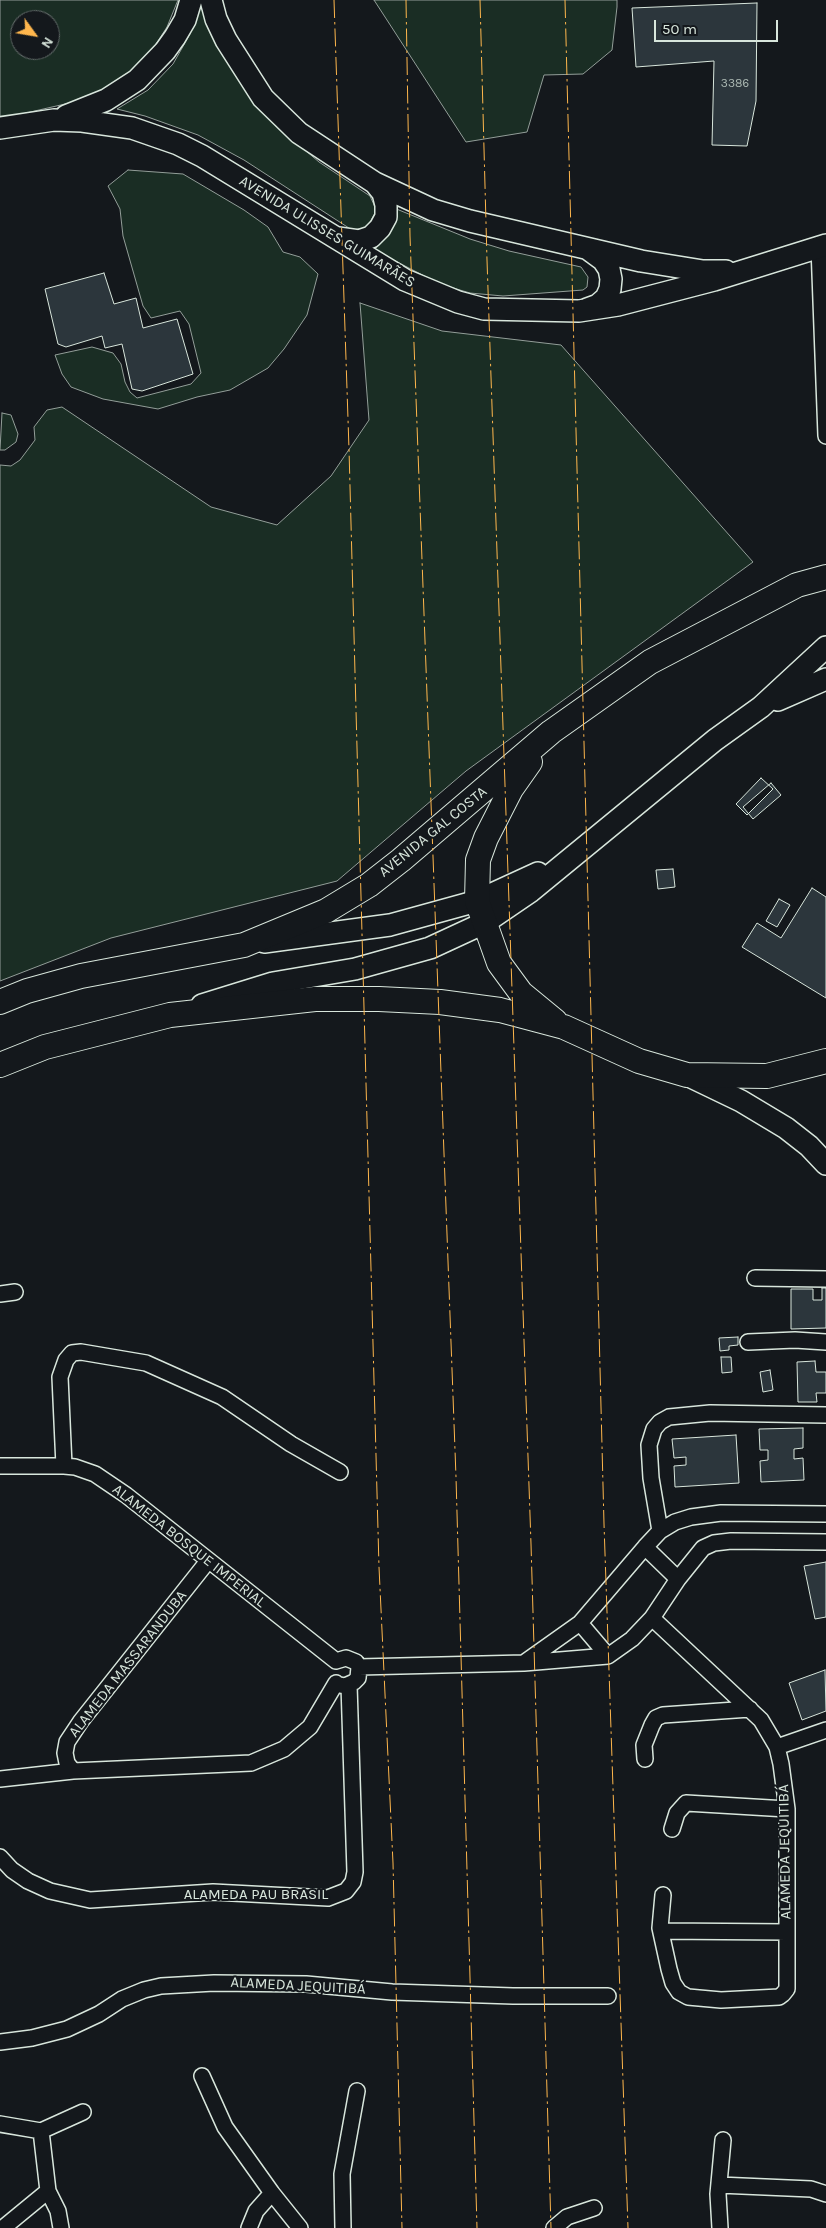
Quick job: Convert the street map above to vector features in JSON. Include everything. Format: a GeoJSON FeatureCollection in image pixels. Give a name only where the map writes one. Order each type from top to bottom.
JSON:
{"type":"FeatureCollection","features":[{"type":"Feature","properties":{"kind":"main road"},"geometry":{"type":"LineString","coordinates":[[54,120],[90,107],[137,80],[175,37],[185,20],[191,0]]}},
{"type":"Feature","properties":{"kind":"main road","name":"AVENIDA ULISSES GUIMARÃES"},"geometry":{"type":"LineString","coordinates":[[211,0],[216,19],[226,40],[263,98],[305,138],[375,183],[433,210],[470,221],[641,261],[685,268],[739,272]]}},
{"type":"Feature","properties":{"kind":"main road","name":"AVENIDA ULISSES GUIMARÃES"},"geometry":{"type":"LineString","coordinates":[[3,129],[54,120],[82,120],[132,128],[178,144],[210,161],[404,280],[471,306],[508,310],[579,311],[618,305],[668,293],[822,246]]}},
{"type":"Feature","properties":{"kind":"main road"},"geometry":{"type":"LineString","coordinates":[[333,237],[359,241],[371,236],[380,228],[386,217],[386,204],[383,193],[375,183]]}},
{"type":"Feature","properties":{"kind":"main road"},"geometry":{"type":"LineString","coordinates":[[579,311],[598,306],[606,298],[610,289],[611,279],[609,269],[603,260],[583,247]]}},
{"type":"Feature","properties":{"kind":"main road"},"geometry":{"type":"LineString","coordinates":[[797,585],[826,568]]}},
{"type":"Feature","properties":{"kind":"main road","name":"AVENIDA GAL COSTA"},"geometry":{"type":"LineString","coordinates":[[0,1002],[27,991],[81,976],[244,945],[326,910],[368,884],[401,860],[551,732],[650,662],[797,585],[826,577]]}},
{"type":"Feature","properties":{"kind":"main road"},"geometry":{"type":"LineString","coordinates":[[0,1064],[45,1047],[170,1015],[273,983],[356,969],[430,948],[481,912],[571,857],[714,740],[761,707],[826,647]]}},
{"type":"Feature","properties":{"kind":"main road"},"geometry":{"type":"LineString","coordinates":[[761,707],[826,679]]}},
{"type":"Feature","properties":{"kind":"main road"},"geometry":{"type":"LineString","coordinates":[[551,732],[511,789],[486,838],[478,860],[481,912],[500,963],[521,993],[538,1009],[564,1027]]}},
{"type":"Feature","properties":{"kind":"main road"},"geometry":{"type":"LineString","coordinates":[[244,945],[481,912]]}},
{"type":"Feature","properties":{"kind":"main road"},"geometry":{"type":"LineString","coordinates":[[170,1015],[315,999],[379,999],[440,1002],[500,1010],[564,1027],[639,1061],[687,1075],[741,1101],[786,1128],[826,1164]]}},
{"type":"Feature","properties":{"kind":"main road"},"geometry":{"type":"LineString","coordinates":[[687,1075],[767,1076],[826,1061]]}},
{"type":"Feature","properties":{"kind":"street"},"geometry":{"type":"LineString","coordinates":[[822,246],[826,436]]}},
{"type":"Feature","properties":{"kind":"street"},"geometry":{"type":"LineString","coordinates":[[755,1278],[826,1279]]}},
{"type":"Feature","properties":{"kind":"street"},"geometry":{"type":"LineString","coordinates":[[0,1294],[15,1292]]}},
{"type":"Feature","properties":{"kind":"street"},"geometry":{"type":"LineString","coordinates":[[748,1342],[795,1340],[826,1342]]}},
{"type":"Feature","properties":{"kind":"street"},"geometry":{"type":"LineString","coordinates":[[64,1466],[60,1376],[66,1360],[72,1353],[81,1352],[146,1363],[222,1396],[291,1444],[340,1472]]}},
{"type":"Feature","properties":{"kind":"street"},"geometry":{"type":"LineString","coordinates":[[660,1531],[651,1478],[649,1445],[654,1429],[660,1422],[669,1417],[710,1413],[826,1415]]}},
{"type":"Feature","properties":{"kind":"street","name":"ALAMEDA BOSQUE IMPERIAL"},"geometry":{"type":"LineString","coordinates":[[0,1466],[64,1466],[75,1467],[95,1474],[112,1485],[336,1661],[346,1658],[356,1662],[358,1667],[524,1663],[608,1656]]}},
{"type":"Feature","properties":{"kind":"street"},"geometry":{"type":"LineString","coordinates":[[524,1663],[580,1623],[660,1531],[675,1522],[690,1516],[721,1513],[826,1514]]}},
{"type":"Feature","properties":{"kind":"street"},"geometry":{"type":"LineString","coordinates":[[580,1623],[608,1656],[632,1639],[652,1618],[678,1579],[703,1548],[714,1543],[730,1541],[826,1542]]}},
{"type":"Feature","properties":{"kind":"street"},"geometry":{"type":"LineString","coordinates":[[645,1547],[678,1579]]}},
{"type":"Feature","properties":{"kind":"street","name":"ALAMEDA MASSARANDUBA"},"geometry":{"type":"LineString","coordinates":[[73,1771],[67,1763],[65,1753],[67,1742],[81,1720],[208,1561]]}},
{"type":"Feature","properties":{"kind":"street","name":"ALAMEDA JEQUITIBÁ"},"geometry":{"type":"LineString","coordinates":[[652,1618],[761,1720],[777,1747],[787,1809],[787,1989],[779,1997],[721,2000],[688,1997],[679,1992],[673,1983],[661,1932]]}},
{"type":"Feature","properties":{"kind":"street"},"geometry":{"type":"LineString","coordinates":[[336,1661],[331,1670],[333,1679],[343,1684]]}},
{"type":"Feature","properties":{"kind":"street"},"geometry":{"type":"LineString","coordinates":[[0,1779],[73,1771],[251,1763],[284,1750],[310,1727],[343,1684],[358,1678],[358,1667]]}},
{"type":"Feature","properties":{"kind":"street","name":"ALAMEDA PAU BRASIL"},"geometry":{"type":"LineString","coordinates":[[0,1857],[12,1870],[28,1881],[50,1891],[90,1900],[212,1892],[328,1898],[346,1891],[353,1882],[355,1872],[343,1684]]}},
{"type":"Feature","properties":{"kind":"street"},"geometry":{"type":"LineString","coordinates":[[646,1758],[644,1745],[656,1718],[663,1715],[750,1709]]}},
{"type":"Feature","properties":{"kind":"street"},"geometry":{"type":"LineString","coordinates":[[777,1747],[826,1730]]}},
{"type":"Feature","properties":{"kind":"street"},"geometry":{"type":"LineString","coordinates":[[672,1829],[677,1813],[686,1803],[787,1809]]}},
{"type":"Feature","properties":{"kind":"street"},"geometry":{"type":"LineString","coordinates":[[663,1895],[661,1932],[787,1932]]}},
{"type":"Feature","properties":{"kind":"street","name":"ALAMEDA JEQUITIBÁ"},"geometry":{"type":"LineString","coordinates":[[0,2042],[32,2038],[67,2029],[99,2014],[122,1998],[144,1990],[170,1986],[214,1983],[306,1984],[392,1992],[513,1996],[608,1996]]}},
{"type":"Feature","properties":{"kind":"street"},"geometry":{"type":"LineString","coordinates":[[202,2076],[225,2127],[272,2193],[300,2228]]}},
{"type":"Feature","properties":{"kind":"street"},"geometry":{"type":"LineString","coordinates":[[343,2228],[342,2174],[357,2091]]}},
{"type":"Feature","properties":{"kind":"street"},"geometry":{"type":"LineString","coordinates":[[0,2124],[41,2131],[83,2112]]}},
{"type":"Feature","properties":{"kind":"street"},"geometry":{"type":"LineString","coordinates":[[41,2131],[48,2191],[58,2211],[61,2228]]}},
{"type":"Feature","properties":{"kind":"street"},"geometry":{"type":"LineString","coordinates":[[720,2228],[719,2185],[723,2140]]}},
{"type":"Feature","properties":{"kind":"street"},"geometry":{"type":"LineString","coordinates":[[719,2185],[811,2189],[826,2194]]}},
{"type":"Feature","properties":{"kind":"street"},"geometry":{"type":"LineString","coordinates":[[3,2228],[48,2191]]}},
{"type":"Feature","properties":{"kind":"street"},"geometry":{"type":"LineString","coordinates":[[249,2228],[256,2211],[272,2193]]}},
{"type":"Feature","properties":{"kind":"street"},"geometry":{"type":"LineString","coordinates":[[554,2228],[568,2217],[594,2208]]}},
{"type":"Feature","properties":{"kind":"green space"},"geometry":{"type":"Polygon","coordinates":[[[0,0],[178,0],[167,27],[148,55],[123,78],[109,87],[78,101],[0,119],[0,0]]]}},
{"type":"Feature","properties":{"kind":"green space"},"geometry":{"type":"Polygon","coordinates":[[[374,0],[617,0],[612,50],[583,74],[544,75],[527,132],[466,142],[374,0]]]}},
{"type":"Feature","properties":{"kind":"green space"},"geometry":{"type":"Polygon","coordinates":[[[200,1],[205,19],[278,127],[319,162],[370,196],[375,207],[375,213],[365,228],[352,230],[244,160],[198,135],[145,116],[117,109],[148,90],[173,64],[190,34],[200,1]]]}},
{"type":"Feature","properties":{"kind":"green space"},"geometry":{"type":"Polygon","coordinates":[[[128,170],[183,174],[244,210],[268,227],[283,252],[300,257],[318,274],[307,315],[284,349],[268,368],[230,390],[197,397],[158,409],[103,399],[71,387],[62,374],[55,355],[92,347],[113,353],[121,364],[125,382],[130,392],[137,398],[191,384],[201,373],[189,324],[180,311],[151,318],[143,306],[123,236],[120,209],[108,186],[128,170]]]}},
{"type":"Feature","properties":{"kind":"green space"},"geometry":{"type":"Polygon","coordinates":[[[394,208],[470,239],[509,251],[581,267],[588,277],[587,287],[583,290],[503,296],[470,293],[440,284],[374,250],[389,235],[393,226],[394,208]]]}},
{"type":"Feature","properties":{"kind":"green space"},"geometry":{"type":"Polygon","coordinates":[[[360,303],[442,331],[561,345],[753,562],[466,771],[337,881],[111,938],[0,981],[0,465],[11,466],[20,460],[35,440],[34,427],[47,410],[62,407],[211,507],[277,525],[331,476],[369,420],[360,303]]]}},
{"type":"Feature","properties":{"kind":"green space"},"geometry":{"type":"Polygon","coordinates":[[[2,413],[11,415],[18,434],[16,442],[5,450],[0,450],[2,413]]]}},
{"type":"Feature","properties":{"kind":"building"},"geometry":{"type":"Polygon","coordinates":[[[757,3],[756,101],[747,146],[712,145],[714,61],[636,67],[632,8],[757,3]]]}},
{"type":"Feature","properties":{"kind":"building"},"geometry":{"type":"Polygon","coordinates":[[[104,273],[114,304],[136,298],[143,328],[177,319],[193,374],[142,391],[132,389],[122,344],[105,348],[102,336],[66,347],[58,344],[45,289],[104,273]]]}},
{"type":"Feature","properties":{"kind":"building"},"geometry":{"type":"Polygon","coordinates":[[[761,778],[773,789],[747,815],[736,804],[761,778]]]}},
{"type":"Feature","properties":{"kind":"building"},"geometry":{"type":"Polygon","coordinates":[[[771,783],[781,795],[753,819],[743,807],[771,783]]]}},
{"type":"Feature","properties":{"kind":"building"},"geometry":{"type":"Polygon","coordinates":[[[673,869],[675,887],[658,889],[656,870],[673,869]]]}},
{"type":"Feature","properties":{"kind":"building"},"geometry":{"type":"Polygon","coordinates":[[[812,888],[826,897],[826,998],[742,947],[757,923],[781,938],[812,888]]]}},
{"type":"Feature","properties":{"kind":"building"},"geometry":{"type":"Polygon","coordinates":[[[779,899],[790,905],[777,927],[766,921],[779,899]]]}},
{"type":"Feature","properties":{"kind":"building"},"geometry":{"type":"Polygon","coordinates":[[[822,1288],[826,1288],[826,1328],[791,1329],[791,1289],[813,1289],[813,1300],[822,1300],[822,1288]]]}},
{"type":"Feature","properties":{"kind":"building"},"geometry":{"type":"Polygon","coordinates":[[[738,1337],[738,1345],[729,1346],[729,1350],[720,1351],[719,1338],[738,1337]]]}},
{"type":"Feature","properties":{"kind":"building"},"geometry":{"type":"Polygon","coordinates":[[[721,1357],[731,1357],[732,1372],[722,1373],[721,1357]]]}},
{"type":"Feature","properties":{"kind":"building"},"geometry":{"type":"Polygon","coordinates":[[[815,1361],[816,1372],[826,1372],[826,1393],[816,1393],[817,1402],[798,1402],[797,1362],[815,1361]]]}},
{"type":"Feature","properties":{"kind":"building"},"geometry":{"type":"Polygon","coordinates":[[[770,1370],[773,1390],[763,1392],[760,1372],[770,1370]]]}},
{"type":"Feature","properties":{"kind":"building"},"geometry":{"type":"Polygon","coordinates":[[[803,1428],[803,1448],[794,1449],[794,1459],[803,1458],[804,1480],[761,1482],[760,1461],[768,1460],[768,1450],[760,1450],[759,1429],[803,1428]]]}},
{"type":"Feature","properties":{"kind":"building"},"geometry":{"type":"Polygon","coordinates":[[[736,1435],[739,1483],[675,1487],[674,1466],[686,1465],[686,1457],[674,1458],[672,1439],[736,1435]]]}},
{"type":"Feature","properties":{"kind":"building"},"geometry":{"type":"Polygon","coordinates":[[[826,1562],[826,1617],[815,1619],[804,1566],[826,1562]]]}},
{"type":"Feature","properties":{"kind":"building"},"geometry":{"type":"Polygon","coordinates":[[[825,1670],[826,1711],[802,1720],[789,1683],[825,1670]]]}},
{"type":"Feature","properties":{"kind":"power"},"geometry":{"type":"LineString","coordinates":[[334,0],[349,449],[379,1567],[393,1863],[402,2228]]}},
{"type":"Feature","properties":{"kind":"power"},"geometry":{"type":"LineString","coordinates":[[406,0],[410,236],[456,1477],[477,2228]]}},
{"type":"Feature","properties":{"kind":"power"},"geometry":{"type":"LineString","coordinates":[[480,0],[487,260],[531,1544],[551,2228]]}},
{"type":"Feature","properties":{"kind":"power"},"geometry":{"type":"LineString","coordinates":[[565,0],[604,1524],[628,2228]]}}]}
